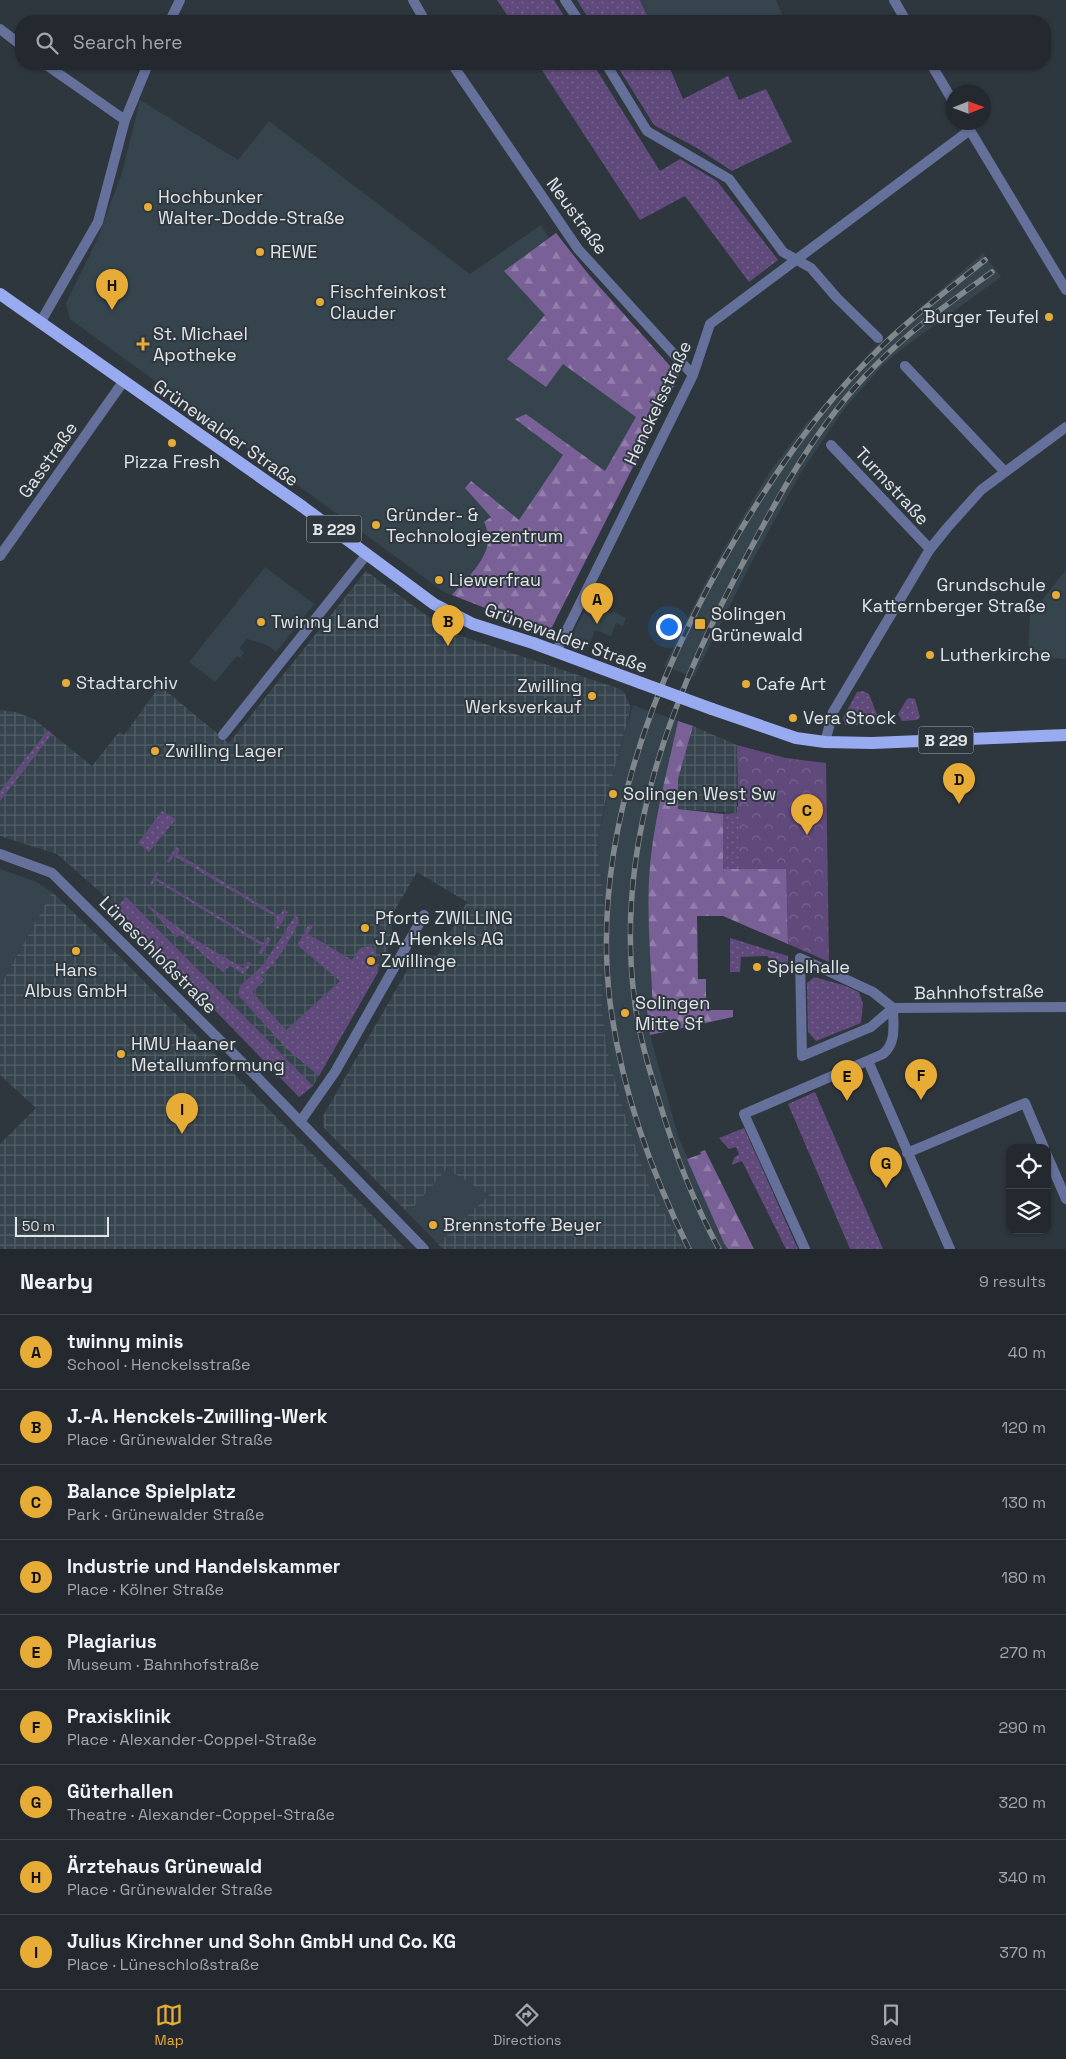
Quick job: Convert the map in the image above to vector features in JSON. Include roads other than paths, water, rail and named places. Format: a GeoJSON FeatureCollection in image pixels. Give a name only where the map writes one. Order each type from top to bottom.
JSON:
{"type":"FeatureCollection","features":[{"type":"Feature","properties":{"kind":"main road","name":"Grünewalder Straße"},"geometry":{"type":"LineString","coordinates":[[0,294],[367,554],[434,604],[453,615],[796,738],[826,742]]}},
{"type":"Feature","properties":{"kind":"main road","name":"B 229"},"geometry":{"type":"LineString","coordinates":[[826,742],[891,742],[1066,735]]}},
{"type":"Feature","properties":{"kind":"street"},"geometry":{"type":"LineString","coordinates":[[173,15],[180,0]]}},
{"type":"Feature","properties":{"kind":"street"},"geometry":{"type":"LineString","coordinates":[[413,0],[422,15]]}},
{"type":"Feature","properties":{"kind":"street"},"geometry":{"type":"LineString","coordinates":[[565,0],[575,15]]}},
{"type":"Feature","properties":{"kind":"street"},"geometry":{"type":"LineString","coordinates":[[894,0],[903,15]]}},
{"type":"Feature","properties":{"kind":"street"},"geometry":{"type":"LineString","coordinates":[[0,29],[15,40]]}},
{"type":"Feature","properties":{"kind":"street"},"geometry":{"type":"LineString","coordinates":[[54,70],[125,120]]}},
{"type":"Feature","properties":{"kind":"street"},"geometry":{"type":"LineString","coordinates":[[40,322],[98,222],[125,120],[146,70]]}},
{"type":"Feature","properties":{"kind":"street","name":"Neustraße"},"geometry":{"type":"LineString","coordinates":[[456,70],[578,249],[693,375]]}},
{"type":"Feature","properties":{"kind":"street"},"geometry":{"type":"LineString","coordinates":[[610,70],[647,131],[729,179],[783,252],[811,268],[837,298],[878,338]]}},
{"type":"Feature","properties":{"kind":"street"},"geometry":{"type":"LineString","coordinates":[[935,70],[946,89]]}},
{"type":"Feature","properties":{"kind":"street","name":"Henckelsstraße"},"geometry":{"type":"LineString","coordinates":[[556,652],[693,375],[712,322],[798,259],[962,130]]}},
{"type":"Feature","properties":{"kind":"street"},"geometry":{"type":"LineString","coordinates":[[969,130],[1066,290]]}},
{"type":"Feature","properties":{"kind":"street"},"geometry":{"type":"LineString","coordinates":[[905,366],[1004,471]]}},
{"type":"Feature","properties":{"kind":"street","name":"Gasstraße"},"geometry":{"type":"LineString","coordinates":[[0,556],[123,382]]}},
{"type":"Feature","properties":{"kind":"street"},"geometry":{"type":"LineString","coordinates":[[826,742],[833,712],[930,549],[981,490],[1004,471],[1066,427]]}},
{"type":"Feature","properties":{"kind":"street","name":"Turmstraße"},"geometry":{"type":"LineString","coordinates":[[831,445],[930,549]]}},
{"type":"Feature","properties":{"kind":"street"},"geometry":{"type":"LineString","coordinates":[[223,735],[367,554]]}},
{"type":"Feature","properties":{"kind":"street","name":"Lüneschloßstraße"},"geometry":{"type":"LineString","coordinates":[[0,854],[52,873],[424,1249]]}},
{"type":"Feature","properties":{"kind":"street"},"geometry":{"type":"LineString","coordinates":[[300,1122],[335,1072],[424,915]]}},
{"type":"Feature","properties":{"kind":"street","name":"Bahnhofstraße"},"geometry":{"type":"LineString","coordinates":[[893,1008],[871,1027],[802,1056],[800,958],[873,992],[893,1008],[1066,1007]]}},
{"type":"Feature","properties":{"kind":"street","name":"Bahnhofstraße"},"geometry":{"type":"LineString","coordinates":[[805,1249],[744,1114],[883,1054],[891,1046],[893,1038],[893,1008]]}},
{"type":"Feature","properties":{"kind":"street"},"geometry":{"type":"LineString","coordinates":[[868,1061],[950,1249]]}},
{"type":"Feature","properties":{"kind":"street"},"geometry":{"type":"LineString","coordinates":[[907,1153],[1026,1103],[1042,1144]]}},
{"type":"Feature","properties":{"kind":"street"},"geometry":{"type":"LineString","coordinates":[[1051,1164],[1066,1199]]}},
{"type":"Feature","properties":{"kind":"railway"},"geometry":{"type":"LineString","coordinates":[[689,1249],[662,1190],[639,1129],[622,1066],[610,1002],[606,940],[610,878],[620,817],[636,757],[657,698],[682,640],[710,584],[740,531],[799,441],[850,379],[882,346],[985,260]]}},
{"type":"Feature","properties":{"kind":"railway"},"geometry":{"type":"LineString","coordinates":[[719,1249],[693,1196],[672,1141],[648,1064],[636,1010],[630,941],[633,887],[640,833],[652,781],[668,729],[710,629],[764,523],[814,440],[853,390],[888,353],[932,316],[992,272]]}},
{"type":"Feature","properties":{"kind":"place","name":"Hochbunker Walter-Dodde-Straße"},"geometry":{"type":"Point","coordinates":[148,207]}},
{"type":"Feature","properties":{"kind":"place","name":"REWE"},"geometry":{"type":"Point","coordinates":[260,252]}},
{"type":"Feature","properties":{"kind":"place","name":"Fischfeinkost Clauder"},"geometry":{"type":"Point","coordinates":[320,302]}},
{"type":"Feature","properties":{"kind":"place","name":"Ärztehaus Grünewald"},"geometry":{"type":"Point","coordinates":[112,310]}},
{"type":"Feature","properties":{"kind":"place","name":"Burger Teufel"},"geometry":{"type":"Point","coordinates":[1049,317]}},
{"type":"Feature","properties":{"kind":"place","name":"St. Michael Apotheke"},"geometry":{"type":"Point","coordinates":[143,344]}},
{"type":"Feature","properties":{"kind":"place","name":"Pizza Fresh"},"geometry":{"type":"Point","coordinates":[172,443]}},
{"type":"Feature","properties":{"kind":"place","name":"Gründer- & Technologiezentrum"},"geometry":{"type":"Point","coordinates":[376,525]}},
{"type":"Feature","properties":{"kind":"place","name":"Liewerfrau"},"geometry":{"type":"Point","coordinates":[439,580]}},
{"type":"Feature","properties":{"kind":"place","name":"Grundschule Katternberger Straße"},"geometry":{"type":"Point","coordinates":[1056,595]}},
{"type":"Feature","properties":{"kind":"place","name":"Twinny Land"},"geometry":{"type":"Point","coordinates":[261,622]}},
{"type":"Feature","properties":{"kind":"place","name":"twinny minis"},"geometry":{"type":"Point","coordinates":[597,624]}},
{"type":"Feature","properties":{"kind":"place","name":"Solingen Grünewald"},"geometry":{"type":"Point","coordinates":[700,624]}},
{"type":"Feature","properties":{"kind":"place","name":"J.-A. Henckels-Zwilling-Werk"},"geometry":{"type":"Point","coordinates":[448,646]}},
{"type":"Feature","properties":{"kind":"place","name":"Lutherkirche"},"geometry":{"type":"Point","coordinates":[930,655]}},
{"type":"Feature","properties":{"kind":"place","name":"Stadtarchiv"},"geometry":{"type":"Point","coordinates":[66,683]}},
{"type":"Feature","properties":{"kind":"place","name":"Cafe Art"},"geometry":{"type":"Point","coordinates":[746,684]}},
{"type":"Feature","properties":{"kind":"place","name":"Zwilling Werksverkauf"},"geometry":{"type":"Point","coordinates":[592,696]}},
{"type":"Feature","properties":{"kind":"place","name":"Vera Stock"},"geometry":{"type":"Point","coordinates":[793,718]}},
{"type":"Feature","properties":{"kind":"place","name":"Zwilling Lager"},"geometry":{"type":"Point","coordinates":[155,751]}},
{"type":"Feature","properties":{"kind":"place","name":"Solingen West Sw"},"geometry":{"type":"Point","coordinates":[613,794]}},
{"type":"Feature","properties":{"kind":"place","name":"Industrie und Handelskammer"},"geometry":{"type":"Point","coordinates":[959,804]}},
{"type":"Feature","properties":{"kind":"place","name":"Balance Spielplatz"},"geometry":{"type":"Point","coordinates":[807,835]}},
{"type":"Feature","properties":{"kind":"place","name":"Pforte ZWILLING J.A. Henkels AG"},"geometry":{"type":"Point","coordinates":[365,928]}},
{"type":"Feature","properties":{"kind":"place","name":"Hans Albus GmbH"},"geometry":{"type":"Point","coordinates":[76,951]}},
{"type":"Feature","properties":{"kind":"place","name":"Zwillinge"},"geometry":{"type":"Point","coordinates":[371,961]}},
{"type":"Feature","properties":{"kind":"place","name":"Spielhalle"},"geometry":{"type":"Point","coordinates":[757,967]}},
{"type":"Feature","properties":{"kind":"place","name":"Solingen Mitte Sf"},"geometry":{"type":"Point","coordinates":[625,1013]}},
{"type":"Feature","properties":{"kind":"place","name":"HMU Haaner Metallumformung"},"geometry":{"type":"Point","coordinates":[121,1054]}},
{"type":"Feature","properties":{"kind":"place","name":"Praxisklinik"},"geometry":{"type":"Point","coordinates":[921,1100]}},
{"type":"Feature","properties":{"kind":"place","name":"Plagiarius"},"geometry":{"type":"Point","coordinates":[847,1101]}},
{"type":"Feature","properties":{"kind":"place","name":"Julius Kirchner und Sohn GmbH und Co. KG"},"geometry":{"type":"Point","coordinates":[182,1134]}},
{"type":"Feature","properties":{"kind":"place","name":"Güterhallen"},"geometry":{"type":"Point","coordinates":[886,1188]}},
{"type":"Feature","properties":{"kind":"place","name":"Brennstoffe Beyer"},"geometry":{"type":"Point","coordinates":[433,1225]}}]}
